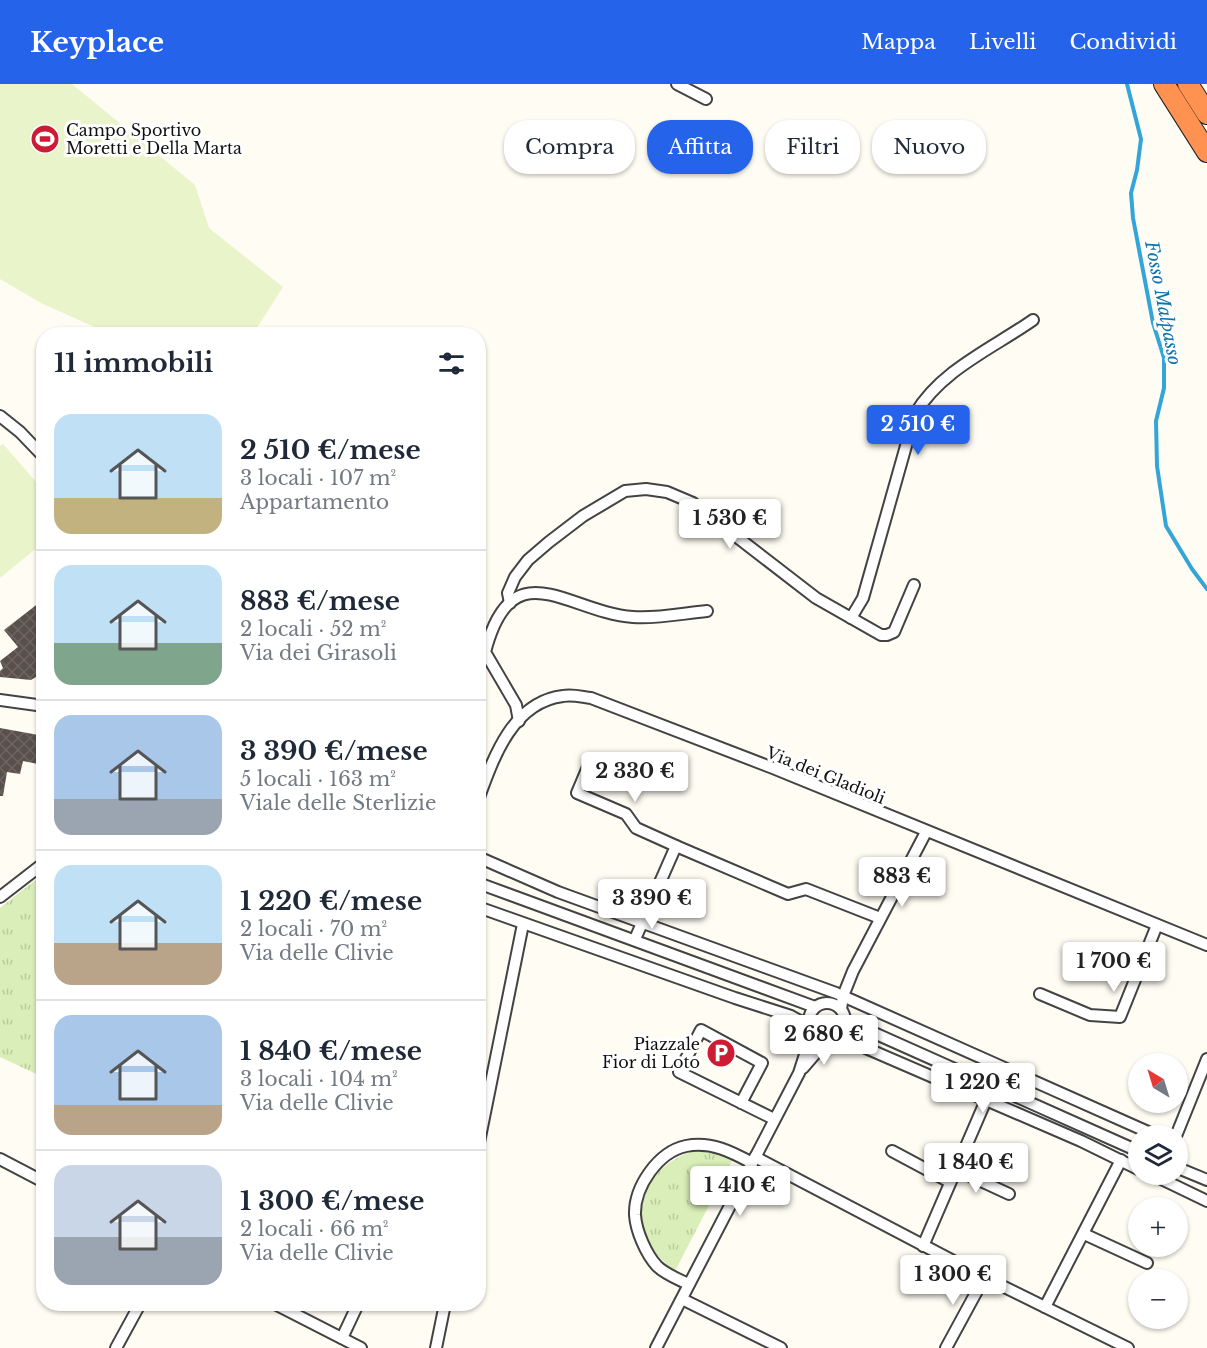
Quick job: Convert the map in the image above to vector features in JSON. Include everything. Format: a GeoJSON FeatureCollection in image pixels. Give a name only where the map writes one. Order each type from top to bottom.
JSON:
{"type":"FeatureCollection","features":[{"type":"Feature","properties":{"kind":"highway"},"geometry":{"type":"LineString","coordinates":[[1164,84],[1207,152]]}},
{"type":"Feature","properties":{"kind":"highway"},"geometry":{"type":"LineString","coordinates":[[1188,84],[1207,114]]}},
{"type":"Feature","properties":{"kind":"street"},"geometry":{"type":"LineString","coordinates":[[677,84],[705,99]]}},
{"type":"Feature","properties":{"kind":"street"},"geometry":{"type":"LineString","coordinates":[[850,618],[863,598],[915,414],[923,400],[961,367],[1033,320]]}},
{"type":"Feature","properties":{"kind":"street"},"geometry":{"type":"LineString","coordinates":[[0,416],[36,449]]}},
{"type":"Feature","properties":{"kind":"street"},"geometry":{"type":"LineString","coordinates":[[510,603],[508,593],[515,577],[528,560],[549,542],[583,516],[625,491],[646,489],[668,492],[693,503],[816,598],[868,629],[887,636],[894,632],[914,585]]}},
{"type":"Feature","properties":{"kind":"street"},"geometry":{"type":"LineString","coordinates":[[486,648],[501,611],[526,592],[546,592],[611,613],[634,617],[708,611]]}},
{"type":"Feature","properties":{"kind":"street"},"geometry":{"type":"LineString","coordinates":[[486,654],[516,705],[519,721]]}},
{"type":"Feature","properties":{"kind":"street","name":"Via dei Gladioli"},"geometry":{"type":"LineString","coordinates":[[486,780],[507,733],[528,711],[548,699],[565,695],[591,698],[761,764],[1207,945]]}},
{"type":"Feature","properties":{"kind":"street"},"geometry":{"type":"LineString","coordinates":[[0,700],[36,705]]}},
{"type":"Feature","properties":{"kind":"street"},"geometry":{"type":"LineString","coordinates":[[588,767],[577,793],[626,814],[636,828],[788,894],[806,889],[880,918]]}},
{"type":"Feature","properties":{"kind":"street"},"geometry":{"type":"LineString","coordinates":[[486,886],[814,1007],[840,995],[926,832]]}},
{"type":"Feature","properties":{"kind":"street"},"geometry":{"type":"LineString","coordinates":[[635,939],[676,846]]}},
{"type":"Feature","properties":{"kind":"street"},"geometry":{"type":"LineString","coordinates":[[486,860],[558,892],[840,995],[1132,1125]]}},
{"type":"Feature","properties":{"kind":"street"},"geometry":{"type":"LineString","coordinates":[[0,897],[36,868]]}},
{"type":"Feature","properties":{"kind":"street"},"geometry":{"type":"LineString","coordinates":[[486,910],[791,1016],[818,1038],[833,1037],[986,1100],[1128,1163]]}},
{"type":"Feature","properties":{"kind":"street"},"geometry":{"type":"LineString","coordinates":[[486,1107],[523,924]]}},
{"type":"Feature","properties":{"kind":"street"},"geometry":{"type":"LineString","coordinates":[[1040,994],[1090,1015],[1120,1017],[1157,925]]}},
{"type":"Feature","properties":{"kind":"street"},"geometry":{"type":"LineString","coordinates":[[799,1073],[833,1037],[843,1030],[840,995]]}},
{"type":"Feature","properties":{"kind":"street"},"geometry":{"type":"LineString","coordinates":[[827,1002],[843,1014],[1128,1146]]}},
{"type":"Feature","properties":{"kind":"street"},"geometry":{"type":"LineString","coordinates":[[656,1348],[799,1073],[811,1030],[808,1019],[814,1007]]}},
{"type":"Feature","properties":{"kind":"street"},"geometry":{"type":"LineString","coordinates":[[741,1103],[762,1063],[701,1030],[679,1072],[741,1103],[774,1119]]}},
{"type":"Feature","properties":{"kind":"street"},"geometry":{"type":"LineString","coordinates":[[1180,1125],[1207,1059]]}},
{"type":"Feature","properties":{"kind":"street"},"geometry":{"type":"LineString","coordinates":[[923,1246],[986,1100]]}},
{"type":"Feature","properties":{"kind":"street"},"geometry":{"type":"LineString","coordinates":[[688,1284],[657,1266],[639,1234],[635,1217],[637,1198],[654,1167],[667,1155],[685,1146],[711,1146],[753,1160],[984,1278],[1128,1348]]}},
{"type":"Feature","properties":{"kind":"street"},"geometry":{"type":"LineString","coordinates":[[892,1151],[950,1182]]}},
{"type":"Feature","properties":{"kind":"street"},"geometry":{"type":"LineString","coordinates":[[0,1159],[36,1178]]}},
{"type":"Feature","properties":{"kind":"street"},"geometry":{"type":"LineString","coordinates":[[1045,1307],[1121,1160]]}},
{"type":"Feature","properties":{"kind":"street"},"geometry":{"type":"LineString","coordinates":[[955,1169],[1009,1194]]}},
{"type":"Feature","properties":{"kind":"street"},"geometry":{"type":"LineString","coordinates":[[1188,1172],[1207,1180]]}},
{"type":"Feature","properties":{"kind":"street"},"geometry":{"type":"LineString","coordinates":[[1174,1185],[1207,1201]]}},
{"type":"Feature","properties":{"kind":"street"},"geometry":{"type":"LineString","coordinates":[[1084,1234],[1146,1263]]}},
{"type":"Feature","properties":{"kind":"street"},"geometry":{"type":"LineString","coordinates":[[946,1348],[984,1278]]}},
{"type":"Feature","properties":{"kind":"street"},"geometry":{"type":"LineString","coordinates":[[682,1299],[781,1348]]}},
{"type":"Feature","properties":{"kind":"street"},"geometry":{"type":"LineString","coordinates":[[116,1348],[136,1311]]}},
{"type":"Feature","properties":{"kind":"street"},"geometry":{"type":"LineString","coordinates":[[295,1311],[361,1348]]}},
{"type":"Feature","properties":{"kind":"street"},"geometry":{"type":"LineString","coordinates":[[342,1338],[355,1311]]}},
{"type":"Feature","properties":{"kind":"street"},"geometry":{"type":"LineString","coordinates":[[436,1348],[444,1311]]}},
{"type":"Feature","properties":{"kind":"green space"},"geometry":{"type":"Polygon","coordinates":[[[0,84],[72,84],[195,185],[209,228],[283,287],[257,327],[94,327],[41,303],[0,279],[0,84]]]}},
{"type":"Feature","properties":{"kind":"green space"},"geometry":{"type":"Polygon","coordinates":[[[3,444],[36,482],[36,549],[0,578],[0,446],[3,444]]]}},
{"type":"Feature","properties":{"kind":"green space"},"geometry":{"type":"Polygon","coordinates":[[[36,880],[36,1074],[0,1057],[0,908],[36,880]]]}},
{"type":"Feature","properties":{"kind":"green space"},"geometry":{"type":"Polygon","coordinates":[[[693,1151],[710,1151],[734,1157],[675,1271],[656,1253],[645,1237],[642,1226],[643,1205],[645,1194],[656,1175],[672,1161],[693,1151]]]}},
{"type":"Feature","properties":{"kind":"building"},"geometry":{"type":"Polygon","coordinates":[[[36,605],[36,677],[31,680],[0,677],[0,671],[3,668],[0,661],[18,647],[4,630],[36,605]]]}},
{"type":"Feature","properties":{"kind":"building"},"geometry":{"type":"Polygon","coordinates":[[[0,728],[36,735],[36,764],[23,761],[20,774],[7,772],[3,796],[0,796],[0,728]]]}},
{"type":"Feature","properties":{"kind":"waterway","name":"Fosso Malpasso"},"geometry":{"type":"LineString","coordinates":[[1127,84],[1141,139],[1131,193],[1133,218],[1153,323],[1164,358],[1164,388],[1156,421],[1157,466],[1166,526],[1207,589]]}},
{"type":"Feature","properties":{"kind":"place","name":"Campo Sportivo Moretti e Della Marta"},"geometry":{"type":"Point","coordinates":[45,139]}},
{"type":"Feature","properties":{"kind":"place","name":"Piazzale Fior di Loto"},"geometry":{"type":"Point","coordinates":[721,1053]}}]}
